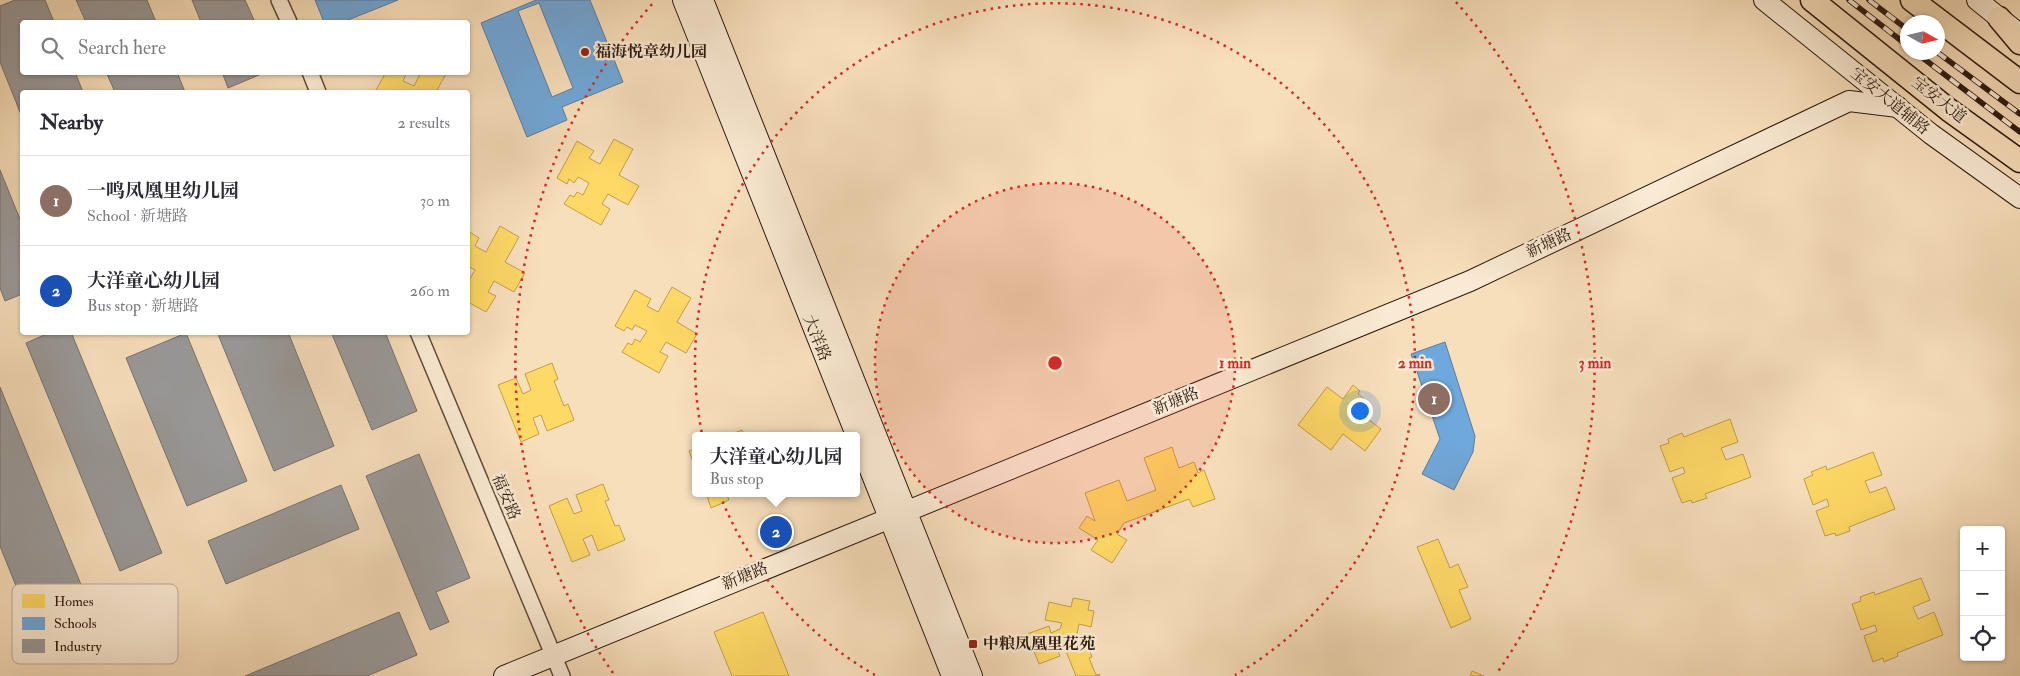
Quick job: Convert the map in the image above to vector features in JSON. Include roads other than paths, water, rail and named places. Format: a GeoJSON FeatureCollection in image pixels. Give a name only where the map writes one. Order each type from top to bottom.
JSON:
{"type":"FeatureCollection","features":[{"type":"Feature","properties":{"kind":"main road","name":"宝安大道"},"geometry":{"type":"LineString","coordinates":[[1812,0],[1949,110],[2020,161]]}},
{"type":"Feature","properties":{"kind":"main road"},"geometry":{"type":"LineString","coordinates":[[1912,0],[2020,82]]}},
{"type":"Feature","properties":{"kind":"main road"},"geometry":{"type":"LineString","coordinates":[[1999,18],[2020,43]]}},
{"type":"Feature","properties":{"kind":"street"},"geometry":{"type":"LineString","coordinates":[[279,0],[288,20]]}},
{"type":"Feature","properties":{"kind":"street","name":"大洋路"},"geometry":{"type":"LineString","coordinates":[[683,0],[897,514],[972,676]]}},
{"type":"Feature","properties":{"kind":"street","name":"大洋路"},"geometry":{"type":"LineString","coordinates":[[703,0],[897,514],[952,676]]}},
{"type":"Feature","properties":{"kind":"street","name":"宝安大道辅路"},"geometry":{"type":"LineString","coordinates":[[1764,0],[1898,107],[2020,198]]}},
{"type":"Feature","properties":{"kind":"street"},"geometry":{"type":"LineString","coordinates":[[1976,0],[2020,33]]}},
{"type":"Feature","properties":{"kind":"street"},"geometry":{"type":"LineString","coordinates":[[311,75],[317,90]]}},
{"type":"Feature","properties":{"kind":"street","name":"新塘路"},"geometry":{"type":"LineString","coordinates":[[504,676],[553,654],[1470,281],[1850,101],[1898,107]]}},
{"type":"Feature","properties":{"kind":"street","name":"福安路"},"geometry":{"type":"LineString","coordinates":[[419,335],[562,676]]}},
{"type":"Feature","properties":{"kind":"railway"},"geometry":{"type":"LineString","coordinates":[[1849,0],[1900,40]]}},
{"type":"Feature","properties":{"kind":"railway"},"geometry":{"type":"LineString","coordinates":[[1869,0],[1900,24]]}},
{"type":"Feature","properties":{"kind":"railway"},"geometry":{"type":"LineString","coordinates":[[1945,58],[2020,114]]}},
{"type":"Feature","properties":{"kind":"railway"},"geometry":{"type":"LineString","coordinates":[[1926,60],[2020,132]]}},
{"type":"Feature","properties":{"kind":"place","name":"福海悦章幼儿园"},"geometry":{"type":"Point","coordinates":[585,52]}},
{"type":"Feature","properties":{"kind":"place","name":"一鸣凤凰里幼儿园"},"geometry":{"type":"Point","coordinates":[1434,399]}},
{"type":"Feature","properties":{"kind":"place","name":"大洋童心幼儿园"},"geometry":{"type":"Point","coordinates":[776,532]}},
{"type":"Feature","properties":{"kind":"place","name":"中粮凤凰里花苑"},"geometry":{"type":"Point","coordinates":[973,644]}}]}
